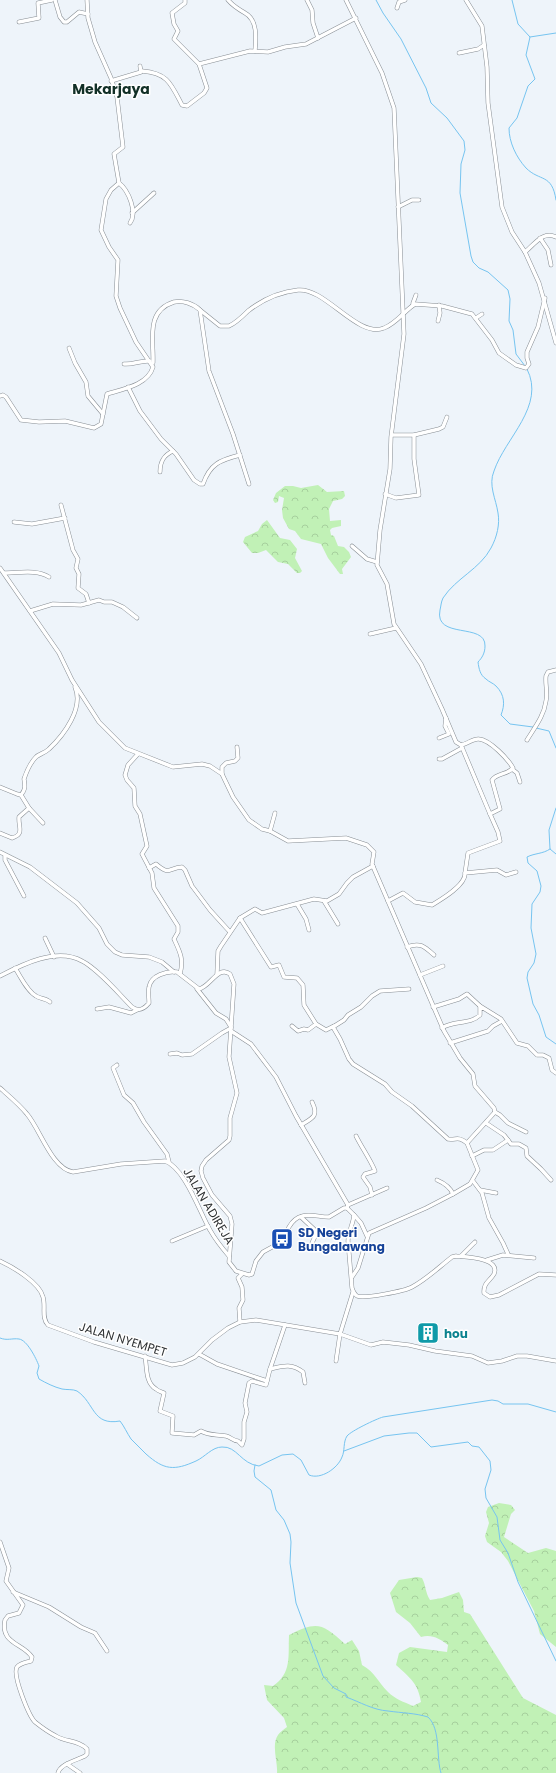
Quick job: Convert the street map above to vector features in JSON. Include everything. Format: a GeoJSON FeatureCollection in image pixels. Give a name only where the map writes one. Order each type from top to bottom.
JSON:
{"type":"FeatureCollection","features":[{"type":"Feature","properties":{"kind":"street"},"geometry":{"type":"LineString","coordinates":[[19,22],[39,18],[38,3],[52,0]]}},
{"type":"Feature","properties":{"kind":"street"},"geometry":{"type":"LineString","coordinates":[[55,0],[60,17],[64,22],[79,12],[88,14]]}},
{"type":"Feature","properties":{"kind":"street"},"geometry":{"type":"LineString","coordinates":[[87,0],[88,14],[95,42],[116,97],[123,147],[114,154],[118,183],[127,192],[132,213],[132,220],[130,223]]}},
{"type":"Feature","properties":{"kind":"street"},"geometry":{"type":"LineString","coordinates":[[111,81],[142,71],[158,74],[167,80],[182,105],[187,106],[204,93],[207,88],[199,64],[174,39],[178,31],[174,24],[172,13],[185,3],[185,0]]}},
{"type":"Feature","properties":{"kind":"street"},"geometry":{"type":"LineString","coordinates":[[228,0],[252,20],[256,34],[255,51]]}},
{"type":"Feature","properties":{"kind":"street"},"geometry":{"type":"LineString","coordinates":[[308,0],[312,10],[313,23],[318,38]]}},
{"type":"Feature","properties":{"kind":"street"},"geometry":{"type":"LineString","coordinates":[[346,0],[382,73],[384,84],[394,105],[404,334],[392,435],[390,469],[385,494],[377,562],[379,571],[387,584],[396,628],[421,664],[456,742],[462,747],[498,832],[500,841],[468,853],[466,857],[464,879],[455,890],[432,905],[415,902],[403,893],[388,901]]}},
{"type":"Feature","properties":{"kind":"street"},"geometry":{"type":"LineString","coordinates":[[397,8],[399,2],[405,0]]}},
{"type":"Feature","properties":{"kind":"street"},"geometry":{"type":"LineString","coordinates":[[466,0],[480,23],[484,45],[487,67],[488,103],[500,198],[512,232],[525,252],[545,298],[556,343]]}},
{"type":"Feature","properties":{"kind":"street"},"geometry":{"type":"LineString","coordinates":[[199,64],[255,51],[268,52],[285,47],[304,45],[356,18]]}},
{"type":"Feature","properties":{"kind":"street"},"geometry":{"type":"LineString","coordinates":[[459,53],[478,49],[484,45]]}},
{"type":"Feature","properties":{"kind":"street"},"geometry":{"type":"LineString","coordinates":[[140,66],[142,71]]}},
{"type":"Feature","properties":{"kind":"street"},"geometry":{"type":"LineString","coordinates":[[118,183],[111,190],[104,204],[101,230],[109,247],[118,260],[116,296],[120,308],[136,342],[151,363]]}},
{"type":"Feature","properties":{"kind":"street"},"geometry":{"type":"LineString","coordinates":[[132,213],[154,194]]}},
{"type":"Feature","properties":{"kind":"street"},"geometry":{"type":"LineString","coordinates":[[398,207],[412,200],[419,200]]}},
{"type":"Feature","properties":{"kind":"street"},"geometry":{"type":"LineString","coordinates":[[525,252],[540,238],[552,235],[556,237]]}},
{"type":"Feature","properties":{"kind":"street"},"geometry":{"type":"LineString","coordinates":[[540,238],[548,250],[551,265]]}},
{"type":"Feature","properties":{"kind":"street"},"geometry":{"type":"LineString","coordinates":[[0,396],[3,395],[6,397],[14,407],[18,418],[25,421],[64,421],[94,428],[101,424],[107,394],[144,381],[153,370],[151,363],[153,325],[160,309],[177,302],[194,305],[220,326],[229,326],[261,302],[271,297],[298,290],[311,292],[355,322],[373,329],[383,329],[403,315],[413,305],[416,296]]}},
{"type":"Feature","properties":{"kind":"street"},"geometry":{"type":"LineString","coordinates":[[413,305],[439,305],[466,311],[476,318],[492,340],[499,353],[516,365],[526,368],[530,364],[527,358],[527,352],[536,333],[545,298]]}},
{"type":"Feature","properties":{"kind":"street"},"geometry":{"type":"LineString","coordinates":[[438,321],[440,313],[439,305]]}},
{"type":"Feature","properties":{"kind":"street"},"geometry":{"type":"LineString","coordinates":[[200,310],[209,371],[249,484]]}},
{"type":"Feature","properties":{"kind":"street"},"geometry":{"type":"LineString","coordinates":[[476,318],[482,314]]}},
{"type":"Feature","properties":{"kind":"street"},"geometry":{"type":"LineString","coordinates":[[69,348],[75,363],[86,382],[88,396],[103,414]]}},
{"type":"Feature","properties":{"kind":"street"},"geometry":{"type":"LineString","coordinates":[[124,364],[133,364],[141,360],[151,363]]}},
{"type":"Feature","properties":{"kind":"street"},"geometry":{"type":"LineString","coordinates":[[128,387],[160,440],[173,451],[194,480],[201,484],[207,473],[215,464],[240,455]]}},
{"type":"Feature","properties":{"kind":"street"},"geometry":{"type":"LineString","coordinates":[[392,435],[414,435],[441,428],[447,417]]}},
{"type":"Feature","properties":{"kind":"street"},"geometry":{"type":"LineString","coordinates":[[385,494],[396,498],[419,495],[414,459],[414,435]]}},
{"type":"Feature","properties":{"kind":"street"},"geometry":{"type":"LineString","coordinates":[[160,472],[161,461],[167,454],[173,451]]}},
{"type":"Feature","properties":{"kind":"street"},"geometry":{"type":"LineString","coordinates":[[61,505],[78,559],[76,568],[79,574],[78,588],[86,594],[89,603]]}},
{"type":"Feature","properties":{"kind":"street"},"geometry":{"type":"LineString","coordinates":[[14,522],[32,524],[65,518]]}},
{"type":"Feature","properties":{"kind":"street"},"geometry":{"type":"LineString","coordinates":[[352,546],[367,559],[377,562]]}},
{"type":"Feature","properties":{"kind":"street"},"geometry":{"type":"LineString","coordinates":[[0,568],[59,653],[78,696],[77,703],[66,728],[54,744],[35,759],[24,779],[26,787],[21,795]]}},
{"type":"Feature","properties":{"kind":"street"},"geometry":{"type":"LineString","coordinates":[[4,573],[30,572],[45,574],[49,577]]}},
{"type":"Feature","properties":{"kind":"street"},"geometry":{"type":"LineString","coordinates":[[30,610],[58,604],[79,605],[99,600],[104,602],[112,601],[123,607],[137,618]]}},
{"type":"Feature","properties":{"kind":"street"},"geometry":{"type":"LineString","coordinates":[[370,634],[396,628]]}},
{"type":"Feature","properties":{"kind":"street"},"geometry":{"type":"LineString","coordinates":[[527,740],[538,726],[544,709],[546,701],[546,676],[548,672],[556,670]]}},
{"type":"Feature","properties":{"kind":"street"},"geometry":{"type":"LineString","coordinates":[[72,680],[99,722],[125,748],[173,767],[207,765],[222,774]]}},
{"type":"Feature","properties":{"kind":"street"},"geometry":{"type":"LineString","coordinates":[[439,738],[449,734],[445,726],[446,717]]}},
{"type":"Feature","properties":{"kind":"street"},"geometry":{"type":"LineString","coordinates":[[440,759],[476,739],[482,739],[504,755],[513,767],[512,769],[516,773],[520,782]]}},
{"type":"Feature","properties":{"kind":"street"},"geometry":{"type":"LineString","coordinates":[[237,747],[238,758],[235,761],[226,763],[222,767],[222,774],[233,797],[249,820],[262,829],[270,830],[292,842],[337,838],[356,841],[367,845],[374,852],[373,866],[442,1028],[450,1043],[473,1074],[474,1086],[494,1108],[495,1112],[508,1123],[526,1132]]}},
{"type":"Feature","properties":{"kind":"street"},"geometry":{"type":"LineString","coordinates":[[138,754],[128,765],[125,775],[135,792],[135,806],[140,814],[147,844],[142,854],[152,873],[154,888],[178,926],[178,932],[174,939],[180,951],[182,964],[180,974]]}},
{"type":"Feature","properties":{"kind":"street"},"geometry":{"type":"LineString","coordinates":[[490,814],[500,810],[492,782],[493,778],[512,769]]}},
{"type":"Feature","properties":{"kind":"street"},"geometry":{"type":"LineString","coordinates":[[0,787],[21,795],[29,808],[43,823]]}},
{"type":"Feature","properties":{"kind":"street"},"geometry":{"type":"LineString","coordinates":[[0,834],[12,838],[19,835],[21,832],[19,817],[29,808]]}},
{"type":"Feature","properties":{"kind":"street"},"geometry":{"type":"LineString","coordinates":[[270,830],[275,813]]}},
{"type":"Feature","properties":{"kind":"street"},"geometry":{"type":"LineString","coordinates":[[0,852],[5,856],[30,867],[77,903],[98,928],[107,944],[115,952],[122,955],[149,957],[162,962],[174,972],[180,974],[197,988],[216,1013],[226,1019],[231,1029],[251,1044],[276,1077],[348,1207],[361,1223],[367,1236]]}},
{"type":"Feature","properties":{"kind":"street"},"geometry":{"type":"LineString","coordinates":[[5,856],[4,860],[24,896]]}},
{"type":"Feature","properties":{"kind":"street"},"geometry":{"type":"LineString","coordinates":[[149,868],[156,864],[160,869],[166,871],[182,868],[185,870],[192,886],[210,910],[230,932]]}},
{"type":"Feature","properties":{"kind":"street"},"geometry":{"type":"LineString","coordinates":[[197,988],[201,989],[208,985],[217,974],[218,951],[240,918],[255,909],[262,913],[314,899],[327,901],[339,894],[350,880],[373,866]]}},
{"type":"Feature","properties":{"kind":"street"},"geometry":{"type":"LineString","coordinates":[[465,873],[496,870],[506,875],[516,872]]}},
{"type":"Feature","properties":{"kind":"street"},"geometry":{"type":"LineString","coordinates":[[324,901],[338,924]]}},
{"type":"Feature","properties":{"kind":"street"},"geometry":{"type":"LineString","coordinates":[[297,904],[306,919],[309,930]]}},
{"type":"Feature","properties":{"kind":"street"},"geometry":{"type":"LineString","coordinates":[[240,918],[271,967],[279,965],[285,978],[297,978],[303,985],[303,1002],[316,1024],[326,1030],[344,1020],[348,1015],[380,991],[409,989]]}},
{"type":"Feature","properties":{"kind":"street"},"geometry":{"type":"LineString","coordinates":[[45,938],[54,957]]}},
{"type":"Feature","properties":{"kind":"street"},"geometry":{"type":"LineString","coordinates":[[407,946],[417,944],[425,947],[434,955]]}},
{"type":"Feature","properties":{"kind":"street"},"geometry":{"type":"LineString","coordinates":[[0,976],[15,968],[42,958],[74,958],[82,960],[137,1010]]}},
{"type":"Feature","properties":{"kind":"street"},"geometry":{"type":"LineString","coordinates":[[420,975],[443,966]]}},
{"type":"Feature","properties":{"kind":"street"},"geometry":{"type":"LineString","coordinates":[[15,968],[30,991],[37,998],[44,998],[50,1002]]}},
{"type":"Feature","properties":{"kind":"street"},"geometry":{"type":"LineString","coordinates":[[97,1009],[109,1007],[131,1013],[144,1009],[149,1003],[148,988],[153,979],[164,973],[174,972]]}},
{"type":"Feature","properties":{"kind":"street"},"geometry":{"type":"LineString","coordinates":[[217,974],[228,972],[233,980],[229,1057],[237,1093],[230,1118],[229,1140],[206,1160],[201,1171],[202,1178],[212,1195],[230,1216],[232,1224],[228,1256]]}},
{"type":"Feature","properties":{"kind":"street"},"geometry":{"type":"LineString","coordinates":[[433,1007],[459,999],[467,994],[480,1006],[502,1021],[517,1043],[528,1046],[537,1055],[543,1054],[549,1058],[552,1070],[556,1074]]}},
{"type":"Feature","properties":{"kind":"street"},"geometry":{"type":"LineString","coordinates":[[442,1028],[449,1023],[465,1021],[477,1017],[480,1015],[480,1006]]}},
{"type":"Feature","properties":{"kind":"street"},"geometry":{"type":"LineString","coordinates":[[450,1043],[488,1031],[502,1021]]}},
{"type":"Feature","properties":{"kind":"street"},"geometry":{"type":"LineString","coordinates":[[292,1026],[298,1030],[310,1030],[316,1024]]}},
{"type":"Feature","properties":{"kind":"street"},"geometry":{"type":"LineString","coordinates":[[334,1026],[347,1056],[353,1064],[385,1084],[392,1092],[412,1106],[448,1139],[459,1138],[467,1144],[478,1170],[473,1181],[453,1194],[426,1208],[372,1231],[367,1236],[358,1268],[352,1277]]}},
{"type":"Feature","properties":{"kind":"street"},"geometry":{"type":"LineString","coordinates":[[170,1054],[177,1053],[182,1056],[192,1054],[222,1033],[231,1029]]}},
{"type":"Feature","properties":{"kind":"street"},"geometry":{"type":"LineString","coordinates":[[117,1065],[112,1068],[124,1094],[133,1102],[144,1122],[167,1154],[168,1162]]}},
{"type":"Feature","properties":{"kind":"street","name":"JALAN ADIREJA"},"geometry":{"type":"LineString","coordinates":[[0,1088],[28,1114],[58,1162],[67,1170],[73,1172],[121,1164],[168,1162],[178,1173],[196,1199],[208,1226],[228,1256],[229,1262],[233,1268],[242,1274]]}},
{"type":"Feature","properties":{"kind":"street"},"geometry":{"type":"LineString","coordinates":[[302,1125],[316,1114],[316,1110],[312,1102]]}},
{"type":"Feature","properties":{"kind":"street"},"geometry":{"type":"LineString","coordinates":[[467,1144],[495,1112]]}},
{"type":"Feature","properties":{"kind":"street"},"geometry":{"type":"LineString","coordinates":[[486,1123],[504,1135],[512,1145],[519,1144],[526,1148],[527,1156],[542,1168],[551,1180]]}},
{"type":"Feature","properties":{"kind":"street"},"geometry":{"type":"LineString","coordinates":[[356,1136],[361,1147],[371,1160],[375,1171],[365,1174],[363,1177],[370,1186],[372,1195]]}},
{"type":"Feature","properties":{"kind":"street"},"geometry":{"type":"LineString","coordinates":[[472,1156],[484,1150],[493,1150],[508,1140]]}},
{"type":"Feature","properties":{"kind":"street"},"geometry":{"type":"LineString","coordinates":[[437,1180],[444,1183],[453,1194]]}},
{"type":"Feature","properties":{"kind":"street"},"geometry":{"type":"LineString","coordinates":[[473,1181],[483,1196],[489,1218],[508,1254]]}},
{"type":"Feature","properties":{"kind":"street"},"geometry":{"type":"LineString","coordinates":[[240,1322],[239,1308],[243,1300],[242,1287],[238,1278],[242,1274],[252,1274],[258,1257],[263,1252],[286,1240],[290,1226],[301,1217],[312,1214],[329,1217],[344,1208],[387,1188]]}},
{"type":"Feature","properties":{"kind":"street"},"geometry":{"type":"LineString","coordinates":[[480,1190],[496,1193]]}},
{"type":"Feature","properties":{"kind":"street"},"geometry":{"type":"LineString","coordinates":[[336,1361],[340,1334],[353,1292],[348,1236],[352,1227],[354,1215]]}},
{"type":"Feature","properties":{"kind":"street"},"geometry":{"type":"LineString","coordinates":[[301,1217],[318,1233],[312,1243]]}},
{"type":"Feature","properties":{"kind":"street"},"geometry":{"type":"LineString","coordinates":[[172,1241],[208,1226]]}},
{"type":"Feature","properties":{"kind":"street"},"geometry":{"type":"LineString","coordinates":[[460,1256],[475,1242]]}},
{"type":"Feature","properties":{"kind":"street"},"geometry":{"type":"LineString","coordinates":[[487,1260],[498,1255],[508,1254],[534,1258]]}},
{"type":"Feature","properties":{"kind":"street"},"geometry":{"type":"LineString","coordinates":[[353,1292],[361,1297],[411,1288],[422,1282],[452,1257],[460,1256],[487,1260],[493,1264],[495,1268],[493,1274],[485,1284],[484,1289],[484,1293],[490,1297],[499,1295],[539,1274],[556,1275]]}},
{"type":"Feature","properties":{"kind":"street","name":"JALAN NYEMPET"},"geometry":{"type":"LineString","coordinates":[[0,1261],[18,1271],[40,1290],[43,1296],[44,1316],[46,1323],[94,1342],[176,1365],[187,1362],[199,1354],[218,1335],[240,1322],[256,1320],[340,1334],[371,1345],[383,1342],[472,1356],[488,1363],[495,1363],[517,1356],[527,1356],[556,1361]]}},
{"type":"Feature","properties":{"kind":"street"},"geometry":{"type":"LineString","coordinates":[[145,1356],[147,1376],[154,1388],[164,1393],[160,1411],[173,1416],[171,1431],[175,1434],[194,1435],[201,1431],[209,1435],[228,1436],[243,1445],[246,1412],[245,1403],[249,1383],[252,1381],[266,1386],[270,1369],[285,1325]]}},
{"type":"Feature","properties":{"kind":"street"},"geometry":{"type":"LineString","coordinates":[[199,1354],[217,1364],[267,1382]]}},
{"type":"Feature","properties":{"kind":"street"},"geometry":{"type":"LineString","coordinates":[[270,1369],[286,1365],[292,1366],[302,1372],[305,1383]]}},
{"type":"Feature","properties":{"kind":"street"},"geometry":{"type":"LineString","coordinates":[[0,1542],[9,1568],[6,1581],[12,1592],[22,1603],[22,1608],[19,1613],[7,1618],[4,1624],[5,1634],[8,1640],[32,1656],[31,1661],[18,1666],[16,1672],[19,1688],[33,1719],[57,1737],[80,1744],[87,1749],[87,1754],[85,1756],[67,1764],[59,1770],[58,1773]]}},
{"type":"Feature","properties":{"kind":"street"},"geometry":{"type":"LineString","coordinates":[[12,1592],[50,1607],[80,1627],[94,1633],[107,1651]]}},
{"type":"Feature","properties":{"kind":"street"},"geometry":{"type":"LineString","coordinates":[[67,1764],[80,1773]]}},
{"type":"Feature","properties":{"kind":"green space"},"geometry":{"type":"Polygon","coordinates":[[[318,485],[327,492],[344,491],[345,496],[342,499],[333,501],[329,509],[330,521],[341,520],[341,526],[330,530],[331,535],[334,536],[338,546],[344,547],[349,552],[351,557],[342,569],[343,574],[340,574],[328,558],[321,544],[301,539],[295,531],[289,529],[283,518],[282,510],[284,498],[279,496],[278,502],[275,503],[273,500],[276,493],[285,486],[301,488],[318,485]]]}},
{"type":"Feature","properties":{"kind":"green space"},"geometry":{"type":"Polygon","coordinates":[[[267,520],[280,538],[290,540],[297,549],[295,558],[302,571],[300,573],[297,573],[288,564],[278,562],[266,550],[258,553],[252,553],[243,542],[245,537],[258,531],[262,524],[267,520]]]}},
{"type":"Feature","properties":{"kind":"green space"},"geometry":{"type":"Polygon","coordinates":[[[499,1503],[511,1505],[515,1510],[511,1514],[504,1537],[528,1553],[546,1548],[556,1551],[556,1647],[540,1634],[534,1611],[508,1561],[501,1552],[487,1542],[485,1536],[489,1523],[486,1512],[488,1507],[499,1503]]]}},
{"type":"Feature","properties":{"kind":"green space"},"geometry":{"type":"Polygon","coordinates":[[[417,1577],[422,1578],[430,1600],[442,1598],[459,1592],[463,1600],[464,1612],[470,1614],[523,1698],[556,1715],[556,1773],[277,1773],[275,1749],[276,1739],[278,1735],[287,1727],[284,1718],[267,1700],[264,1685],[273,1686],[279,1681],[286,1670],[289,1657],[289,1635],[306,1628],[319,1626],[325,1628],[345,1644],[352,1640],[359,1651],[362,1665],[373,1674],[384,1688],[400,1700],[413,1706],[421,1702],[420,1695],[415,1685],[396,1665],[399,1653],[410,1647],[447,1652],[448,1645],[436,1638],[429,1636],[421,1637],[410,1623],[396,1612],[390,1593],[399,1580],[417,1577]]]}},
{"type":"Feature","properties":{"kind":"waterway"},"geometry":{"type":"LineString","coordinates":[[376,0],[401,39],[426,88],[431,103],[447,118],[464,141],[465,150],[461,164],[460,193],[471,256],[473,262],[479,268],[488,272],[508,290],[510,299],[509,321],[513,330],[516,354],[525,366]]}},
{"type":"Feature","properties":{"kind":"waterway"},"geometry":{"type":"LineString","coordinates":[[512,0],[518,24],[530,37],[526,55],[535,79],[528,86],[517,118],[509,128],[510,139],[522,164],[531,172],[545,179],[552,186],[556,200]]}},
{"type":"Feature","properties":{"kind":"waterway"},"geometry":{"type":"LineString","coordinates":[[530,37],[556,33]]}},
{"type":"Feature","properties":{"kind":"waterway"},"geometry":{"type":"LineString","coordinates":[[527,369],[531,383],[531,396],[528,409],[522,422],[499,459],[492,476],[492,487],[499,517],[498,530],[495,539],[491,548],[481,562],[454,585],[443,598],[440,610],[440,619],[445,625],[478,634],[483,639],[485,649],[481,659],[478,662],[480,672],[482,676],[499,689],[503,696],[504,704],[501,715],[510,724],[533,727]]}},
{"type":"Feature","properties":{"kind":"waterway"},"geometry":{"type":"LineString","coordinates":[[536,728],[549,731],[556,748]]}},
{"type":"Feature","properties":{"kind":"waterway"},"geometry":{"type":"LineString","coordinates":[[556,808],[549,830],[550,849],[556,854]]}},
{"type":"Feature","properties":{"kind":"waterway"},"geometry":{"type":"LineString","coordinates":[[550,849],[527,857],[528,863],[537,871],[541,886],[540,892],[532,904],[531,928],[536,954],[534,963],[528,972],[527,978],[533,1004],[539,1015],[546,1037],[556,1044]]}},
{"type":"Feature","properties":{"kind":"waterway"},"geometry":{"type":"LineString","coordinates":[[0,1338],[22,1340],[31,1350],[38,1363],[39,1366],[37,1373],[39,1379],[59,1388],[77,1391],[83,1396],[99,1417],[111,1422],[120,1421],[131,1439],[146,1454],[158,1463],[170,1467],[188,1464],[218,1447],[227,1447],[232,1449],[253,1465],[259,1466],[282,1455],[293,1454],[301,1460],[309,1475],[319,1476],[333,1469],[340,1461],[343,1455],[347,1436],[364,1425],[383,1417],[492,1400],[503,1404],[528,1404],[556,1412]]}},
{"type":"Feature","properties":{"kind":"waterway"},"geometry":{"type":"LineString","coordinates":[[344,1451],[384,1436],[409,1433],[417,1433],[431,1447],[468,1442],[472,1446],[479,1447],[490,1461],[491,1470],[485,1489],[486,1498],[497,1517],[500,1540],[508,1553],[518,1582],[556,1661]]}},
{"type":"Feature","properties":{"kind":"waterway"},"geometry":{"type":"LineString","coordinates":[[255,1465],[255,1477],[271,1490],[276,1510],[284,1520],[290,1534],[290,1563],[296,1603],[323,1676],[334,1688],[346,1694],[346,1697],[367,1706],[382,1710],[428,1717],[432,1722],[437,1736],[441,1773]]}},
{"type":"Feature","properties":{"kind":"place","name":"SD Negeri Bungalawang"},"geometry":{"type":"Point","coordinates":[282,1239]}},
{"type":"Feature","properties":{"kind":"place","name":"hou"},"geometry":{"type":"Point","coordinates":[428,1333]}},
{"type":"Feature","properties":{"kind":"district","name":"Mekarjaya"},"geometry":{"type":"Point","coordinates":[111,89]}}]}
